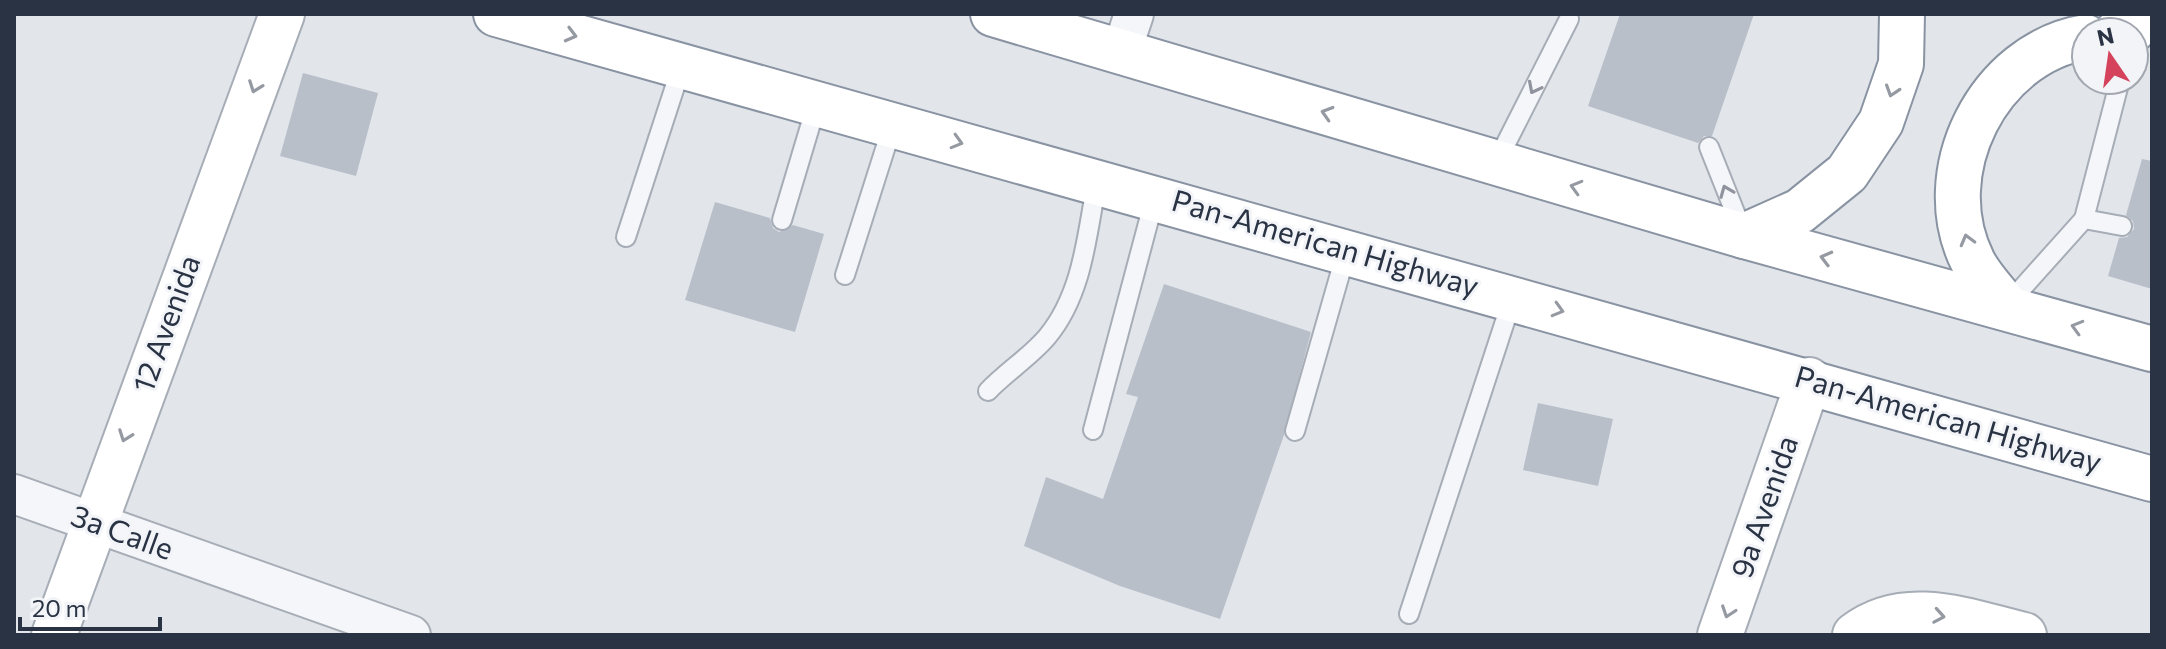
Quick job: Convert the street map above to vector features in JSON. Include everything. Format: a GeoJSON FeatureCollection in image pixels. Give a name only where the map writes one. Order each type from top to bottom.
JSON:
{"type":"FeatureCollection","features":[{"type":"Feature","properties":{"kind":"main road","name":"12 Avenida"},"geometry":{"type":"LineString","coordinates":[[54,635],[92,524],[282,14]]}},
{"type":"Feature","properties":{"kind":"main road","name":"Pan-American Highway"},"geometry":{"type":"LineString","coordinates":[[496,14],[1809,380],[2152,479]]}},
{"type":"Feature","properties":{"kind":"main road"},"geometry":{"type":"LineString","coordinates":[[993,14],[1128,32],[1496,164],[2152,349]]}},
{"type":"Feature","properties":{"kind":"main road"},"geometry":{"type":"LineString","coordinates":[[1744,236],[1800,211],[1847,173],[1881,122],[1901,64],[1902,14]]}},
{"type":"Feature","properties":{"kind":"main road"},"geometry":{"type":"LineString","coordinates":[[2006,306],[1972,262],[1958,208],[1962,153],[1986,101],[2025,61],[2070,43]]}},
{"type":"Feature","properties":{"kind":"main road","name":"9a Avenida"},"geometry":{"type":"LineString","coordinates":[[1720,635],[1809,380]]}},
{"type":"Feature","properties":{"kind":"main road"},"geometry":{"type":"LineString","coordinates":[[1860,632],[1901,615],[1922,612],[2024,635]]}},
{"type":"Feature","properties":{"kind":"street","name":"3a Calle"},"geometry":{"type":"LineString","coordinates":[[14,494],[411,635]]}},
{"type":"Feature","properties":{"kind":"lane"},"geometry":{"type":"LineString","coordinates":[[1496,164],[1569,19]]}},
{"type":"Feature","properties":{"kind":"lane"},"geometry":{"type":"LineString","coordinates":[[626,237],[682,65]]}},
{"type":"Feature","properties":{"kind":"lane"},"geometry":{"type":"LineString","coordinates":[[2006,306],[2084,219],[2116,96]]}},
{"type":"Feature","properties":{"kind":"lane"},"geometry":{"type":"LineString","coordinates":[[782,220],[817,103]]}},
{"type":"Feature","properties":{"kind":"lane"},"geometry":{"type":"LineString","coordinates":[[845,275],[893,124]]}},
{"type":"Feature","properties":{"kind":"lane"},"geometry":{"type":"LineString","coordinates":[[1709,147],[1744,236]]}},
{"type":"Feature","properties":{"kind":"lane"},"geometry":{"type":"LineString","coordinates":[[988,391],[1046,338],[1067,307],[1083,262],[1097,181]]}},
{"type":"Feature","properties":{"kind":"lane"},"geometry":{"type":"LineString","coordinates":[[1093,430],[1155,197]]}},
{"type":"Feature","properties":{"kind":"lane"},"geometry":{"type":"LineString","coordinates":[[2084,219],[2122,226]]}},
{"type":"Feature","properties":{"kind":"lane"},"geometry":{"type":"LineString","coordinates":[[1295,431],[1347,251]]}},
{"type":"Feature","properties":{"kind":"lane"},"geometry":{"type":"LineString","coordinates":[[1409,614],[1512,297]]}},
{"type":"Feature","properties":{"kind":"building"},"geometry":{"type":"Polygon","coordinates":[[[1620,14],[1754,14],[1712,136],[1704,136],[1698,143],[1588,106],[1620,14]]]}},
{"type":"Feature","properties":{"kind":"building"},"geometry":{"type":"Polygon","coordinates":[[[303,73],[378,93],[356,176],[280,156],[303,73]]]}},
{"type":"Feature","properties":{"kind":"building"},"geometry":{"type":"Polygon","coordinates":[[[2142,159],[2152,161],[2152,289],[2108,276],[2119,238],[2127,237],[2134,229],[2133,221],[2126,215],[2142,159]]]}},
{"type":"Feature","properties":{"kind":"building"},"geometry":{"type":"Polygon","coordinates":[[[715,202],[770,218],[773,228],[779,232],[793,225],[824,234],[795,332],[685,300],[715,202]]]}},
{"type":"Feature","properties":{"kind":"building"},"geometry":{"type":"Polygon","coordinates":[[[1164,284],[1311,332],[1284,435],[1220,619],[1120,586],[1024,546],[1046,477],[1103,499],[1138,397],[1126,394],[1164,284]]]}},
{"type":"Feature","properties":{"kind":"building"},"geometry":{"type":"Polygon","coordinates":[[[1538,403],[1613,419],[1598,486],[1523,470],[1538,403]]]}}]}
